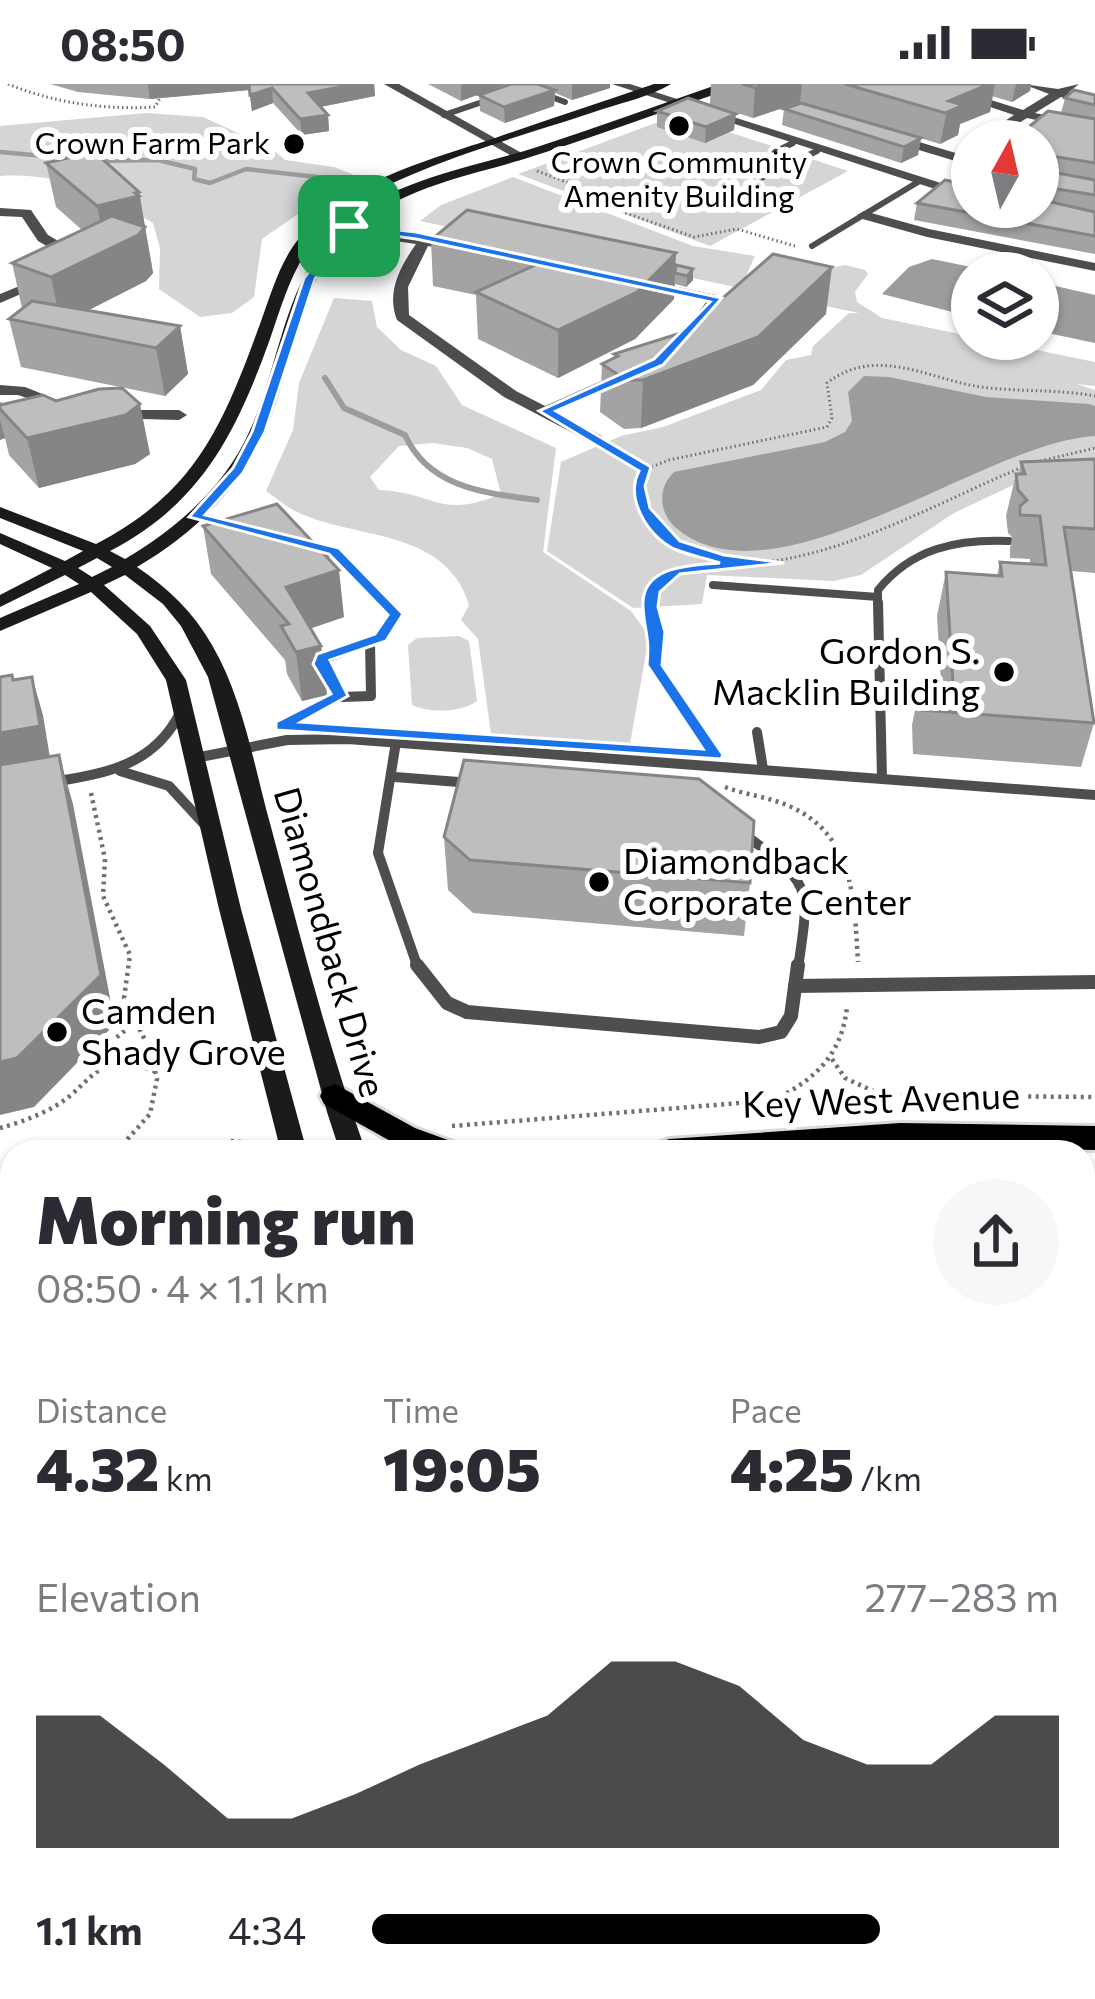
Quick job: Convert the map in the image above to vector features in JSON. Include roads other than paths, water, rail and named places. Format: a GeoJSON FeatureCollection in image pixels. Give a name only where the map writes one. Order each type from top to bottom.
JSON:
{"type":"FeatureCollection","features":[{"type":"Feature","properties":{"kind":"main road"},"geometry":{"type":"LineString","coordinates":[[335,1096],[404,1137],[444,1140]]}},
{"type":"Feature","properties":{"kind":"main road","name":"Key West Avenue"},"geometry":{"type":"LineString","coordinates":[[832,1140],[900,1135],[1095,1138]]}},
{"type":"Feature","properties":{"kind":"street"},"geometry":{"type":"LineString","coordinates":[[618,84],[951,191]]}},
{"type":"Feature","properties":{"kind":"street"},"geometry":{"type":"LineString","coordinates":[[0,602],[97,552],[166,507],[205,465],[242,394],[285,276],[302,243],[323,222],[364,192],[402,174],[665,84]]}},
{"type":"Feature","properties":{"kind":"street"},"geometry":{"type":"LineString","coordinates":[[0,625],[92,583],[196,517],[238,470],[259,432],[310,278],[356,228],[395,196],[730,84]]}},
{"type":"Feature","properties":{"kind":"street"},"geometry":{"type":"LineString","coordinates":[[928,84],[1095,130]]}},
{"type":"Feature","properties":{"kind":"street"},"geometry":{"type":"LineString","coordinates":[[1029,84],[1095,103]]}},
{"type":"Feature","properties":{"kind":"street"},"geometry":{"type":"LineString","coordinates":[[1015,120],[1073,84]]}},
{"type":"Feature","properties":{"kind":"street"},"geometry":{"type":"LineString","coordinates":[[396,85],[520,156]]}},
{"type":"Feature","properties":{"kind":"street"},"geometry":{"type":"LineString","coordinates":[[748,129],[774,117]]}},
{"type":"Feature","properties":{"kind":"street"},"geometry":{"type":"LineString","coordinates":[[873,132],[951,155]]}},
{"type":"Feature","properties":{"kind":"street"},"geometry":{"type":"LineString","coordinates":[[918,182],[951,160]]}},
{"type":"Feature","properties":{"kind":"street"},"geometry":{"type":"LineString","coordinates":[[0,212],[26,213],[43,238],[76,258],[30,289],[0,299]]}},
{"type":"Feature","properties":{"kind":"street"},"geometry":{"type":"LineString","coordinates":[[864,214],[927,233],[1095,267]]}},
{"type":"Feature","properties":{"kind":"street"},"geometry":{"type":"LineString","coordinates":[[323,222],[474,249]]}},
{"type":"Feature","properties":{"kind":"street"},"geometry":{"type":"LineString","coordinates":[[426,240],[409,265],[397,301],[402,317],[510,394],[596,439]]}},
{"type":"Feature","properties":{"kind":"street"},"geometry":{"type":"LineString","coordinates":[[626,280],[718,300],[677,344]]}},
{"type":"Feature","properties":{"kind":"street"},"geometry":{"type":"LineString","coordinates":[[546,411],[601,383],[639,371]]}},
{"type":"Feature","properties":{"kind":"street"},"geometry":{"type":"LineString","coordinates":[[0,390],[20,390],[79,418],[179,415]]}},
{"type":"Feature","properties":{"kind":"street"},"geometry":{"type":"LineString","coordinates":[[242,394],[270,394]]}},
{"type":"Feature","properties":{"kind":"street","name":"Diamondback Drive"},"geometry":{"type":"LineString","coordinates":[[0,512],[97,552],[121,567],[169,600],[198,637],[216,673],[239,748],[349,1140]]}},
{"type":"Feature","properties":{"kind":"street"},"geometry":{"type":"LineString","coordinates":[[0,538],[68,568],[134,615],[159,645],[176,680],[291,1140]]}},
{"type":"Feature","properties":{"kind":"lane"},"geometry":{"type":"LineString","coordinates":[[444,115],[521,86],[565,102]]}},
{"type":"Feature","properties":{"kind":"lane"},"geometry":{"type":"LineString","coordinates":[[793,143],[737,172],[762,177],[817,151]]}},
{"type":"Feature","properties":{"kind":"lane"},"geometry":{"type":"LineString","coordinates":[[812,246],[918,182]]}},
{"type":"Feature","properties":{"kind":"lane"},"geometry":{"type":"LineString","coordinates":[[196,517],[215,521]]}},
{"type":"Feature","properties":{"kind":"lane"},"geometry":{"type":"LineString","coordinates":[[290,540],[334,551],[392,608],[395,621],[370,643],[321,660],[340,696],[371,696],[370,643]]}},
{"type":"Feature","properties":{"kind":"lane"},"geometry":{"type":"LineString","coordinates":[[882,778],[878,597],[885,580],[930,550],[958,540],[1009,541]]}},
{"type":"Feature","properties":{"kind":"lane"},"geometry":{"type":"LineString","coordinates":[[712,586],[878,597]]}},
{"type":"Feature","properties":{"kind":"lane"},"geometry":{"type":"LineString","coordinates":[[45,784],[118,771],[151,755],[167,740],[182,709]]}},
{"type":"Feature","properties":{"kind":"lane"},"geometry":{"type":"LineString","coordinates":[[757,732],[763,769]]}},
{"type":"Feature","properties":{"kind":"lane"},"geometry":{"type":"LineString","coordinates":[[195,758],[287,740],[396,742],[1095,795]]}},
{"type":"Feature","properties":{"kind":"lane"},"geometry":{"type":"LineString","coordinates":[[396,742],[395,776],[377,837],[378,853],[431,992],[451,1007],[759,1037],[781,1032],[788,1023],[806,926],[804,885],[733,826]]}},
{"type":"Feature","properties":{"kind":"lane"},"geometry":{"type":"LineString","coordinates":[[118,771],[156,778],[179,790],[212,836]]}},
{"type":"Feature","properties":{"kind":"lane"},"geometry":{"type":"LineString","coordinates":[[395,776],[488,784]]}},
{"type":"Feature","properties":{"kind":"lane"},"geometry":{"type":"LineString","coordinates":[[795,986],[1095,982]]}},
{"type":"Feature","properties":{"kind":"waterway"},"geometry":{"type":"LineString","coordinates":[[0,152],[78,159]]}},
{"type":"Feature","properties":{"kind":"waterway"},"geometry":{"type":"LineString","coordinates":[[95,161],[158,160],[195,169],[194,179],[210,183],[246,169],[317,177]]}},
{"type":"Feature","properties":{"kind":"waterway"},"geometry":{"type":"LineString","coordinates":[[325,378],[344,408],[405,435],[415,453],[444,477],[479,490],[537,500]]}},
{"type":"Feature","properties":{"kind":"place","name":"Crown Community Amenity Building"},"geometry":{"type":"Point","coordinates":[679,126]}},
{"type":"Feature","properties":{"kind":"place","name":"Crown Farm Park"},"geometry":{"type":"Point","coordinates":[294,144]}},
{"type":"Feature","properties":{"kind":"place","name":"Gordon S. Macklin Building"},"geometry":{"type":"Point","coordinates":[1004,672]}},
{"type":"Feature","properties":{"kind":"place","name":"Diamondback Corporate Center"},"geometry":{"type":"Point","coordinates":[599,882]}},
{"type":"Feature","properties":{"kind":"place","name":"Camden Shady Grove"},"geometry":{"type":"Point","coordinates":[57,1032]}}]}
